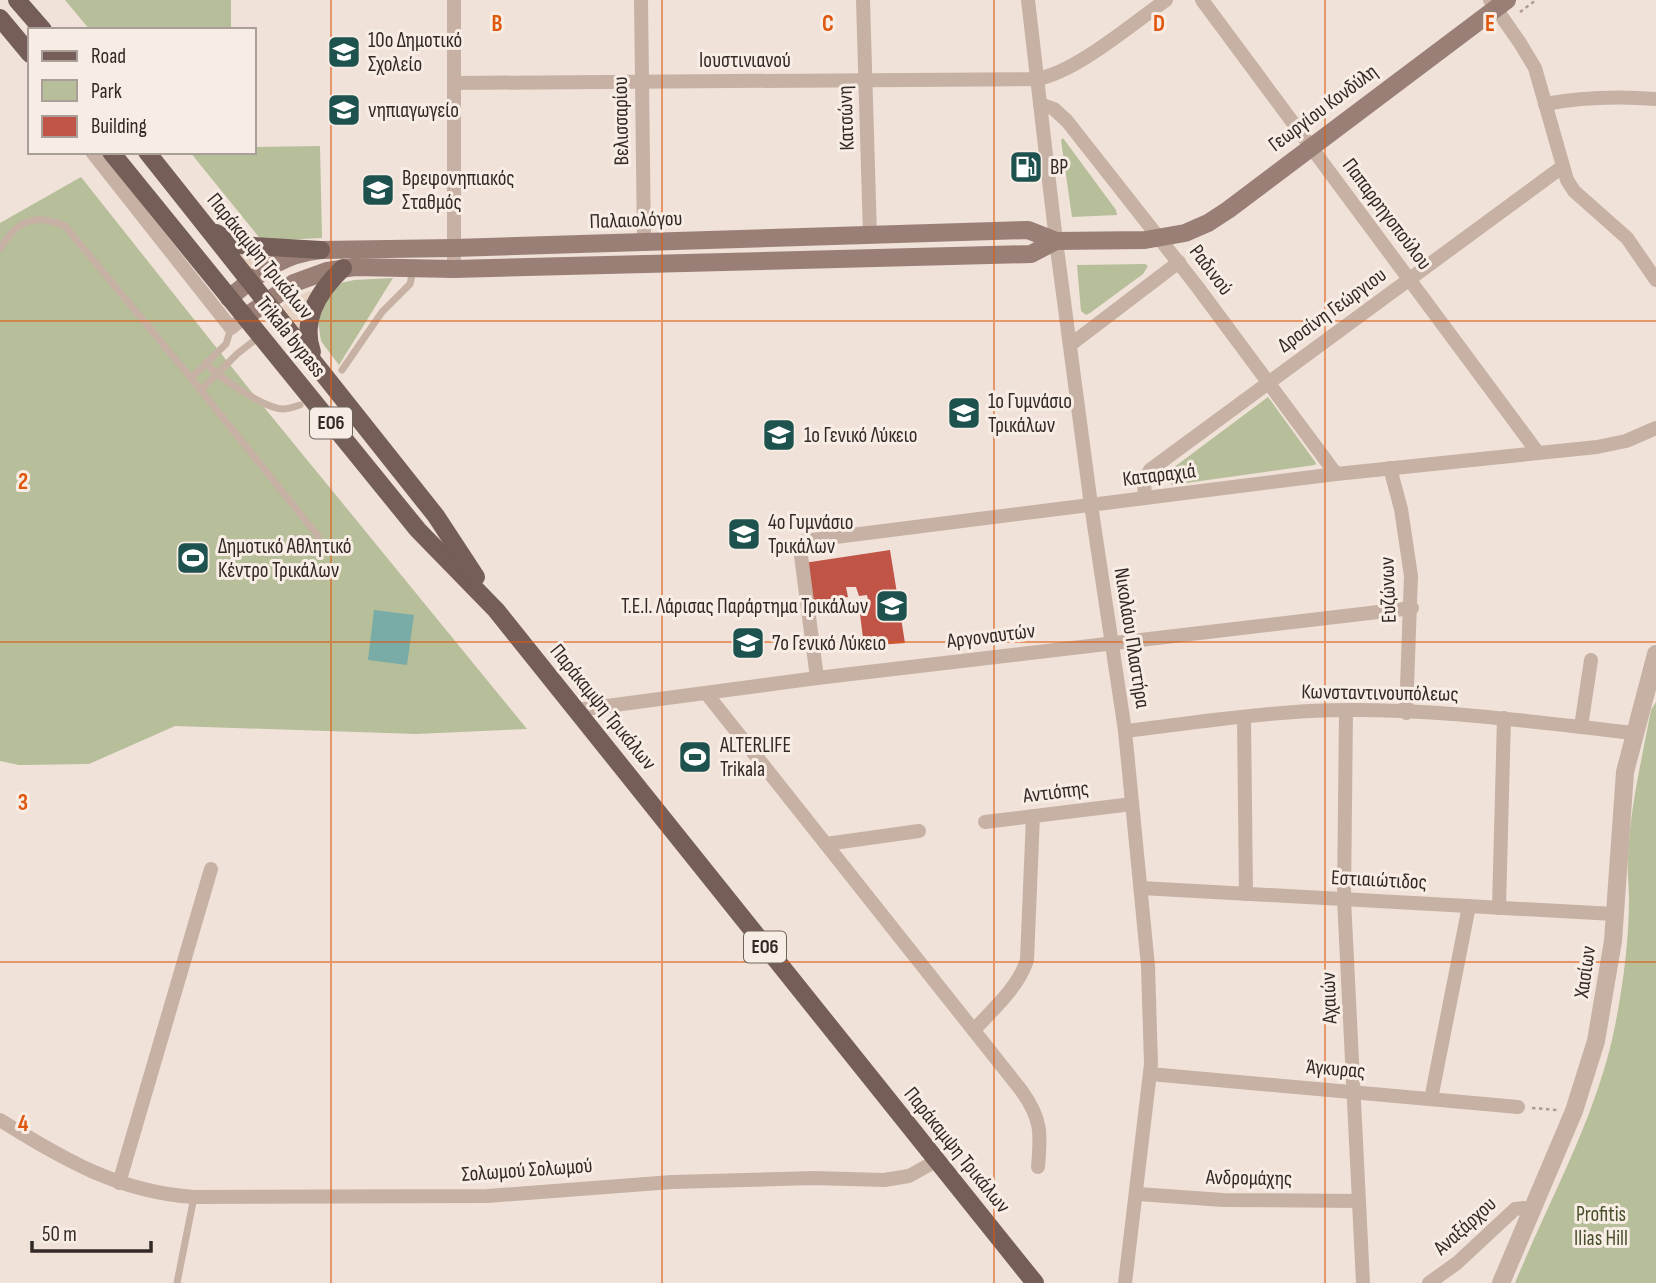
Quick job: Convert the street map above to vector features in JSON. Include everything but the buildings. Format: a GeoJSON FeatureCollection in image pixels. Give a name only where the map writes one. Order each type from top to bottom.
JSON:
{"type":"FeatureCollection","features":[{"type":"Feature","properties":{"kind":"main road"},"geometry":{"type":"LineString","coordinates":[[20,1],[41,28]]}},
{"type":"Feature","properties":{"kind":"main road","name":"Γεωργίου Κονδύλη"},"geometry":{"type":"LineString","coordinates":[[1160,238],[1185,233],[1208,223],[1497,3]]}},
{"type":"Feature","properties":{"kind":"main road"},"geometry":{"type":"LineString","coordinates":[[0,18],[28,52]]}},
{"type":"Feature","properties":{"kind":"main road","name":"Trikala bypass"},"geometry":{"type":"LineString","coordinates":[[112,154],[238,322],[261,336],[418,530],[496,610]]}},
{"type":"Feature","properties":{"kind":"main road","name":"Παράκαμψη Τρικάλων"},"geometry":{"type":"LineString","coordinates":[[149,154],[436,516],[496,610],[936,1161],[1028,1281]]}},
{"type":"Feature","properties":{"kind":"main road"},"geometry":{"type":"LineString","coordinates":[[209,229],[238,245],[321,250]]}},
{"type":"Feature","properties":{"kind":"main road","name":"Παλαιολόγου"},"geometry":{"type":"LineString","coordinates":[[223,303],[282,259],[321,250],[1028,230],[1056,241],[1160,238]]}},
{"type":"Feature","properties":{"kind":"main road","name":"Παλαιολόγου"},"geometry":{"type":"LineString","coordinates":[[238,322],[294,283],[343,268],[454,270],[1031,254],[1056,241]]}},
{"type":"Feature","properties":{"kind":"main road"},"geometry":{"type":"LineString","coordinates":[[318,365],[308,338],[310,318],[322,290],[343,268]]}},
{"type":"Feature","properties":{"kind":"street"},"geometry":{"type":"LineString","coordinates":[[454,0],[454,270]]}},
{"type":"Feature","properties":{"kind":"street","name":"Βελισσαρίου"},"geometry":{"type":"LineString","coordinates":[[641,0],[644,242]]}},
{"type":"Feature","properties":{"kind":"street","name":"Κατσώνη"},"geometry":{"type":"LineString","coordinates":[[863,0],[870,235]]}},
{"type":"Feature","properties":{"kind":"street","name":"Νικολάου Πλαστήρα"},"geometry":{"type":"LineString","coordinates":[[1028,0],[1091,505],[1125,731],[1141,888],[1150,1017],[1150,1073],[1138,1194],[1125,1283]]}},
{"type":"Feature","properties":{"kind":"street","name":"Ιουστινιανού"},"geometry":{"type":"LineString","coordinates":[[454,83],[1037,79],[1070,67],[1166,0]]}},
{"type":"Feature","properties":{"kind":"street","name":"Παπαρρηγοπούλου"},"geometry":{"type":"LineString","coordinates":[[1202,0],[1538,453]]}},
{"type":"Feature","properties":{"kind":"street"},"geometry":{"type":"LineString","coordinates":[[1497,3],[1528,54],[1539,81],[1562,167],[1571,188],[1627,238],[1656,280]]}},
{"type":"Feature","properties":{"kind":"street"},"geometry":{"type":"LineString","coordinates":[[1545,104],[1606,97],[1656,99]]}},
{"type":"Feature","properties":{"kind":"street","name":"Ραδινού"},"geometry":{"type":"LineString","coordinates":[[1040,104],[1054,109],[1067,121],[1160,238],[1336,474]]}},
{"type":"Feature","properties":{"kind":"street"},"geometry":{"type":"LineString","coordinates":[[94,154],[223,303]]}},
{"type":"Feature","properties":{"kind":"street","name":"Δροσίνη Γεώργιου"},"geometry":{"type":"LineString","coordinates":[[1145,498],[1143,484],[1150,470],[1562,167]]}},
{"type":"Feature","properties":{"kind":"street"},"geometry":{"type":"LineString","coordinates":[[1070,345],[1178,262]]}},
{"type":"Feature","properties":{"kind":"street","name":"Καταραχιά"},"geometry":{"type":"LineString","coordinates":[[817,678],[800,548],[804,541],[1336,474],[1612,444],[1656,428]]}},
{"type":"Feature","properties":{"kind":"street","name":"Ευζώνων"},"geometry":{"type":"LineString","coordinates":[[1390,468],[1410,556],[1412,608],[1406,713]]}},
{"type":"Feature","properties":{"kind":"street","name":"Αργοναυτών"},"geometry":{"type":"LineString","coordinates":[[577,710],[817,678],[1412,608]]}},
{"type":"Feature","properties":{"kind":"street","name":"Χασίων"},"geometry":{"type":"LineString","coordinates":[[1500,1283],[1573,1111],[1596,1041],[1611,959],[1621,802],[1634,733],[1656,654]]}},
{"type":"Feature","properties":{"kind":"street"},"geometry":{"type":"LineString","coordinates":[[1581,727],[1591,660]]}},
{"type":"Feature","properties":{"kind":"street"},"geometry":{"type":"LineString","coordinates":[[706,693],[1021,1090],[1038,1117],[1041,1139],[1038,1167]]}},
{"type":"Feature","properties":{"kind":"street","name":"Κωνσταντινουπόλεως"},"geometry":{"type":"LineString","coordinates":[[1125,731],[1310,711],[1346,711],[1504,718],[1634,733]]}},
{"type":"Feature","properties":{"kind":"street","name":"Αχαιών"},"geometry":{"type":"LineString","coordinates":[[1346,711],[1344,899],[1363,1283]]}},
{"type":"Feature","properties":{"kind":"street"},"geometry":{"type":"LineString","coordinates":[[1244,718],[1246,894]]}},
{"type":"Feature","properties":{"kind":"street"},"geometry":{"type":"LineString","coordinates":[[1499,908],[1504,718]]}},
{"type":"Feature","properties":{"kind":"street","name":"Αντιόπης"},"geometry":{"type":"LineString","coordinates":[[985,822],[1132,804]]}},
{"type":"Feature","properties":{"kind":"street"},"geometry":{"type":"LineString","coordinates":[[974,1030],[1015,984],[1023,973],[1027,960],[1033,816]]}},
{"type":"Feature","properties":{"kind":"street"},"geometry":{"type":"LineString","coordinates":[[826,844],[919,831]]}},
{"type":"Feature","properties":{"kind":"street"},"geometry":{"type":"LineString","coordinates":[[118,1183],[211,869]]}},
{"type":"Feature","properties":{"kind":"street","name":"Εστιαιώτιδος"},"geometry":{"type":"LineString","coordinates":[[1141,888],[1614,914]]}},
{"type":"Feature","properties":{"kind":"street"},"geometry":{"type":"LineString","coordinates":[[1431,1099],[1469,906]]}},
{"type":"Feature","properties":{"kind":"street","name":"Άγκυρας"},"geometry":{"type":"LineString","coordinates":[[1150,1073],[1518,1107]]}},
{"type":"Feature","properties":{"kind":"street","name":"Σολωμού Σολωμού"},"geometry":{"type":"LineString","coordinates":[[0,1120],[85,1169],[118,1183],[161,1194],[194,1197],[486,1196],[672,1182],[813,1178],[884,1180],[909,1176],[936,1161]]}},
{"type":"Feature","properties":{"kind":"street","name":"Ανδρομάχης"},"geometry":{"type":"LineString","coordinates":[[1138,1194],[1233,1200],[1359,1201]]}},
{"type":"Feature","properties":{"kind":"street","name":"Αναξάρχου"},"geometry":{"type":"LineString","coordinates":[[1429,1283],[1457,1263],[1515,1209],[1532,1211]]}},
{"type":"Feature","properties":{"kind":"lane"},"geometry":{"type":"LineString","coordinates":[[0,249],[15,229],[29,220],[48,219],[65,226],[191,377],[318,536]]}},
{"type":"Feature","properties":{"kind":"lane"},"geometry":{"type":"LineString","coordinates":[[342,370],[382,312],[410,284],[414,268]]}},
{"type":"Feature","properties":{"kind":"lane"},"geometry":{"type":"LineString","coordinates":[[191,377],[226,344],[238,322]]}},
{"type":"Feature","properties":{"kind":"lane"},"geometry":{"type":"LineString","coordinates":[[201,390],[261,336]]}},
{"type":"Feature","properties":{"kind":"lane"},"geometry":{"type":"LineString","coordinates":[[206,363],[216,374],[270,405],[282,409],[300,405]]}},
{"type":"Feature","properties":{"kind":"lane"},"geometry":{"type":"LineString","coordinates":[[177,1283],[194,1197]]}},
{"type":"Feature","properties":{"kind":"path"},"geometry":{"type":"LineString","coordinates":[[1518,1107],[1573,1111]]}},
{"type":"Feature","properties":{"kind":"green space"},"geometry":{"type":"Polygon","coordinates":[[[65,0],[231,0],[231,28],[88,28],[65,0]]]}},
{"type":"Feature","properties":{"kind":"green space"},"geometry":{"type":"Polygon","coordinates":[[[1063,138],[1117,215],[1072,217],[1061,140],[1063,138]]]}},
{"type":"Feature","properties":{"kind":"green space"},"geometry":{"type":"Polygon","coordinates":[[[320,146],[322,238],[262,241],[192,154],[256,154],[256,147],[320,146]]]}},
{"type":"Feature","properties":{"kind":"green space","name":"Δημοτικό Αθλητικό Κέντρο Τρικάλων"},"geometry":{"type":"Polygon","coordinates":[[[81,177],[250,390],[527,729],[416,734],[175,726],[89,764],[19,765],[0,761],[0,223],[81,177]]]}},
{"type":"Feature","properties":{"kind":"green space"},"geometry":{"type":"Polygon","coordinates":[[[1077,265],[1148,266],[1143,274],[1090,313],[1086,315],[1081,311],[1077,265]]]}},
{"type":"Feature","properties":{"kind":"green space"},"geometry":{"type":"Polygon","coordinates":[[[393,278],[339,365],[321,341],[317,314],[337,284],[354,280],[393,278]]]}},
{"type":"Feature","properties":{"kind":"green space"},"geometry":{"type":"Polygon","coordinates":[[[1268,397],[1315,465],[1172,485],[1166,477],[1169,471],[1268,397]]]}},
{"type":"Feature","properties":{"kind":"green space","name":"Profitis Ilias Hill"},"geometry":{"type":"Polygon","coordinates":[[[1656,702],[1656,1283],[1515,1283],[1585,1124],[1607,1059],[1618,1010],[1627,947],[1631,820],[1651,710],[1656,702]]]}},
{"type":"Feature","properties":{"kind":"shaded area"},"geometry":{"type":"Polygon","coordinates":[[[237,254],[267,257],[254,272],[237,254]]]}},
{"type":"Feature","properties":{"kind":"shaded area"},"geometry":{"type":"Polygon","coordinates":[[[309,291],[312,293],[299,330],[281,308],[309,291]]]}},
{"type":"Feature","properties":{"kind":"water"},"geometry":{"type":"Polygon","coordinates":[[[374,610],[414,615],[407,665],[368,660],[374,610]]]}},
{"type":"Feature","properties":{"kind":"place","name":"10ο Δημοτικό Σχολείο"},"geometry":{"type":"Point","coordinates":[344,52]}},
{"type":"Feature","properties":{"kind":"place","name":"νηπιαγωγείο"},"geometry":{"type":"Point","coordinates":[344,110]}},
{"type":"Feature","properties":{"kind":"place","name":"BP"},"geometry":{"type":"Point","coordinates":[1026,167]}},
{"type":"Feature","properties":{"kind":"place","name":"Βρεφονηπιακός Σταθμός"},"geometry":{"type":"Point","coordinates":[378,190]}},
{"type":"Feature","properties":{"kind":"place","name":"1ο Γυμνάσιο Τρικάλων"},"geometry":{"type":"Point","coordinates":[964,413]}},
{"type":"Feature","properties":{"kind":"place","name":"1ο Γενικό Λύκειο"},"geometry":{"type":"Point","coordinates":[779,435]}},
{"type":"Feature","properties":{"kind":"place","name":"4ο Γυμνάσιο Τρικάλων"},"geometry":{"type":"Point","coordinates":[744,534]}},
{"type":"Feature","properties":{"kind":"place","name":"Δημοτικό Αθλητικό Κέντρο Τρικάλων"},"geometry":{"type":"Point","coordinates":[193,558]}},
{"type":"Feature","properties":{"kind":"place","name":"Τ.Ε.Ι. Λάρισας Παράρτημα Τρικάλων"},"geometry":{"type":"Point","coordinates":[892,606]}},
{"type":"Feature","properties":{"kind":"place","name":"7ο Γενικό Λύκειο"},"geometry":{"type":"Point","coordinates":[748,643]}},
{"type":"Feature","properties":{"kind":"place","name":"ALTERLIFE Trikala"},"geometry":{"type":"Point","coordinates":[695,757]}}]}
